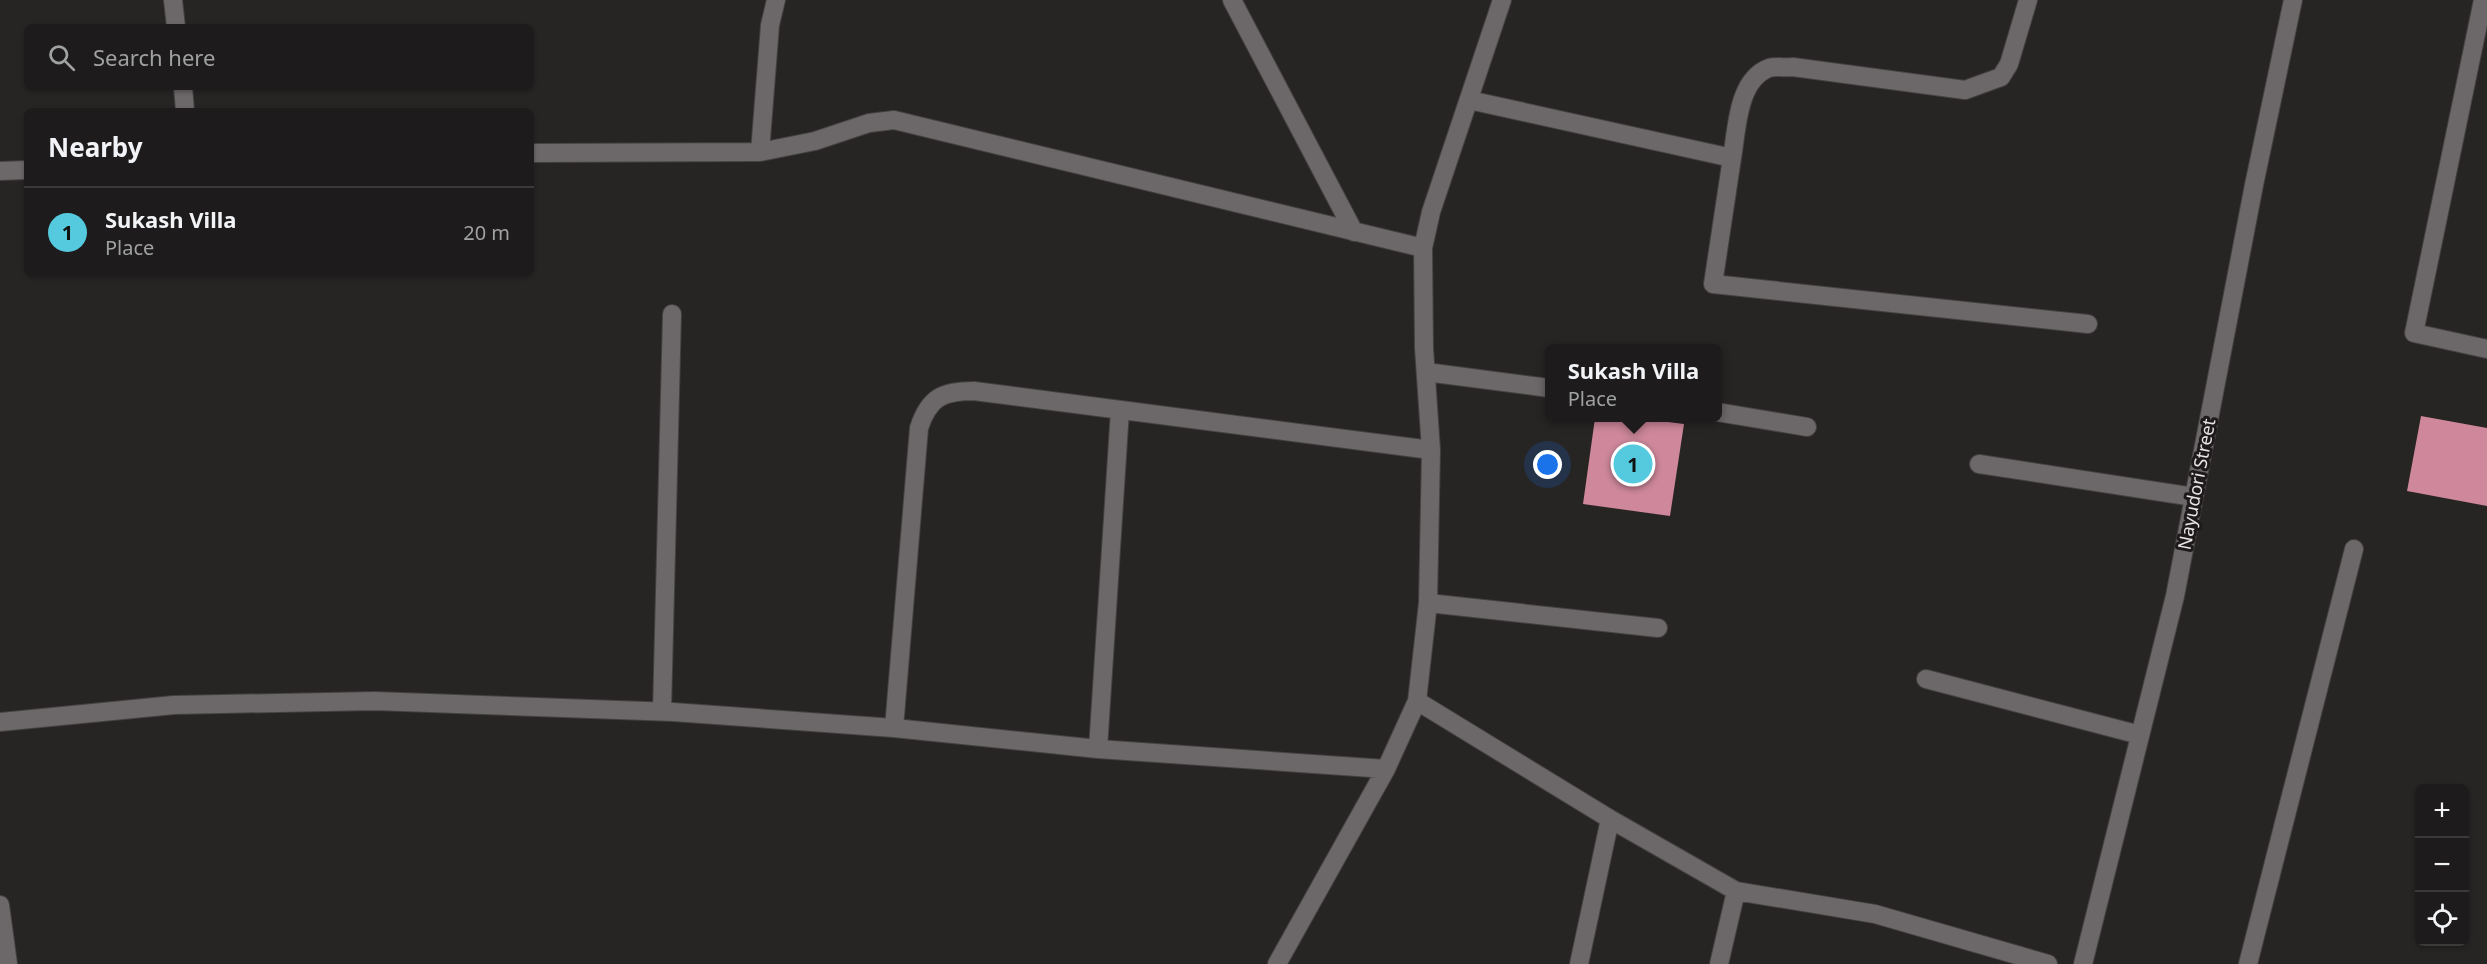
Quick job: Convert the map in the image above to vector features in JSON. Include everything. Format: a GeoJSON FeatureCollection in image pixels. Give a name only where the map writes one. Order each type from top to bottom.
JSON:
{"type":"FeatureCollection","features":[{"type":"Feature","properties":{"kind":"street"},"geometry":{"type":"LineString","coordinates":[[173,0],[176,24]]}},
{"type":"Feature","properties":{"kind":"street"},"geometry":{"type":"LineString","coordinates":[[760,152],[770,25],[776,0]]}},
{"type":"Feature","properties":{"kind":"street"},"geometry":{"type":"LineString","coordinates":[[1232,0],[1354,232]]}},
{"type":"Feature","properties":{"kind":"street"},"geometry":{"type":"LineString","coordinates":[[1277,964],[1386,769],[1417,701],[1428,603],[1431,450],[1426,372],[1423,248],[1431,212],[1502,0]]}},
{"type":"Feature","properties":{"kind":"street"},"geometry":{"type":"LineString","coordinates":[[2028,0],[2009,64],[2001,77],[1965,90],[1793,67],[1770,68],[1755,78],[1743,100],[1713,284],[2088,324]]}},
{"type":"Feature","properties":{"kind":"street","name":"Nayudori Street"},"geometry":{"type":"LineString","coordinates":[[2083,964],[2175,596],[2254,185],[2294,0]]}},
{"type":"Feature","properties":{"kind":"street"},"geometry":{"type":"LineString","coordinates":[[2483,0],[2414,333],[2487,349]]}},
{"type":"Feature","properties":{"kind":"street"},"geometry":{"type":"LineString","coordinates":[[183,90],[185,108]]}},
{"type":"Feature","properties":{"kind":"street"},"geometry":{"type":"LineString","coordinates":[[1469,100],[1732,158]]}},
{"type":"Feature","properties":{"kind":"street"},"geometry":{"type":"LineString","coordinates":[[534,153],[760,152],[814,141],[869,123],[894,120],[1423,248]]}},
{"type":"Feature","properties":{"kind":"street"},"geometry":{"type":"LineString","coordinates":[[0,171],[24,170]]}},
{"type":"Feature","properties":{"kind":"street"},"geometry":{"type":"LineString","coordinates":[[662,711],[672,314]]}},
{"type":"Feature","properties":{"kind":"street"},"geometry":{"type":"LineString","coordinates":[[1426,372],[1545,387]]}},
{"type":"Feature","properties":{"kind":"street"},"geometry":{"type":"LineString","coordinates":[[894,728],[919,428],[924,412],[936,399],[952,392],[975,392],[1431,450]]}},
{"type":"Feature","properties":{"kind":"street"},"geometry":{"type":"LineString","coordinates":[[1098,749],[1120,410]]}},
{"type":"Feature","properties":{"kind":"street"},"geometry":{"type":"LineString","coordinates":[[1722,413],[1807,427]]}},
{"type":"Feature","properties":{"kind":"street"},"geometry":{"type":"LineString","coordinates":[[1979,464],[2194,497]]}},
{"type":"Feature","properties":{"kind":"street"},"geometry":{"type":"LineString","coordinates":[[2248,964],[2354,549]]}},
{"type":"Feature","properties":{"kind":"street"},"geometry":{"type":"LineString","coordinates":[[1428,603],[1658,628]]}},
{"type":"Feature","properties":{"kind":"street"},"geometry":{"type":"LineString","coordinates":[[1926,680],[2140,735]]}},
{"type":"Feature","properties":{"kind":"street"},"geometry":{"type":"LineString","coordinates":[[0,722],[174,705],[375,700],[662,711],[894,728],[1098,749],[1386,769]]}},
{"type":"Feature","properties":{"kind":"street"},"geometry":{"type":"LineString","coordinates":[[1417,701],[1610,819],[1736,891],[1875,914],[2048,964]]}},
{"type":"Feature","properties":{"kind":"street"},"geometry":{"type":"LineString","coordinates":[[1579,964],[1610,819]]}},
{"type":"Feature","properties":{"kind":"street"},"geometry":{"type":"LineString","coordinates":[[1719,964],[1736,891]]}},
{"type":"Feature","properties":{"kind":"street"},"geometry":{"type":"LineString","coordinates":[[0,905],[8,964]]}},
{"type":"Feature","properties":{"kind":"building"},"geometry":{"type":"Polygon","coordinates":[[[2421,416],[2487,428],[2487,506],[2407,491],[2421,416]]]}},
{"type":"Feature","properties":{"kind":"building"},"geometry":{"type":"Polygon","coordinates":[[[1594,422],[1684,424],[1670,516],[1583,504],[1594,422]]]}},
{"type":"Feature","properties":{"kind":"place","name":"Sukash Villa"},"geometry":{"type":"Point","coordinates":[1633,464]}}]}
